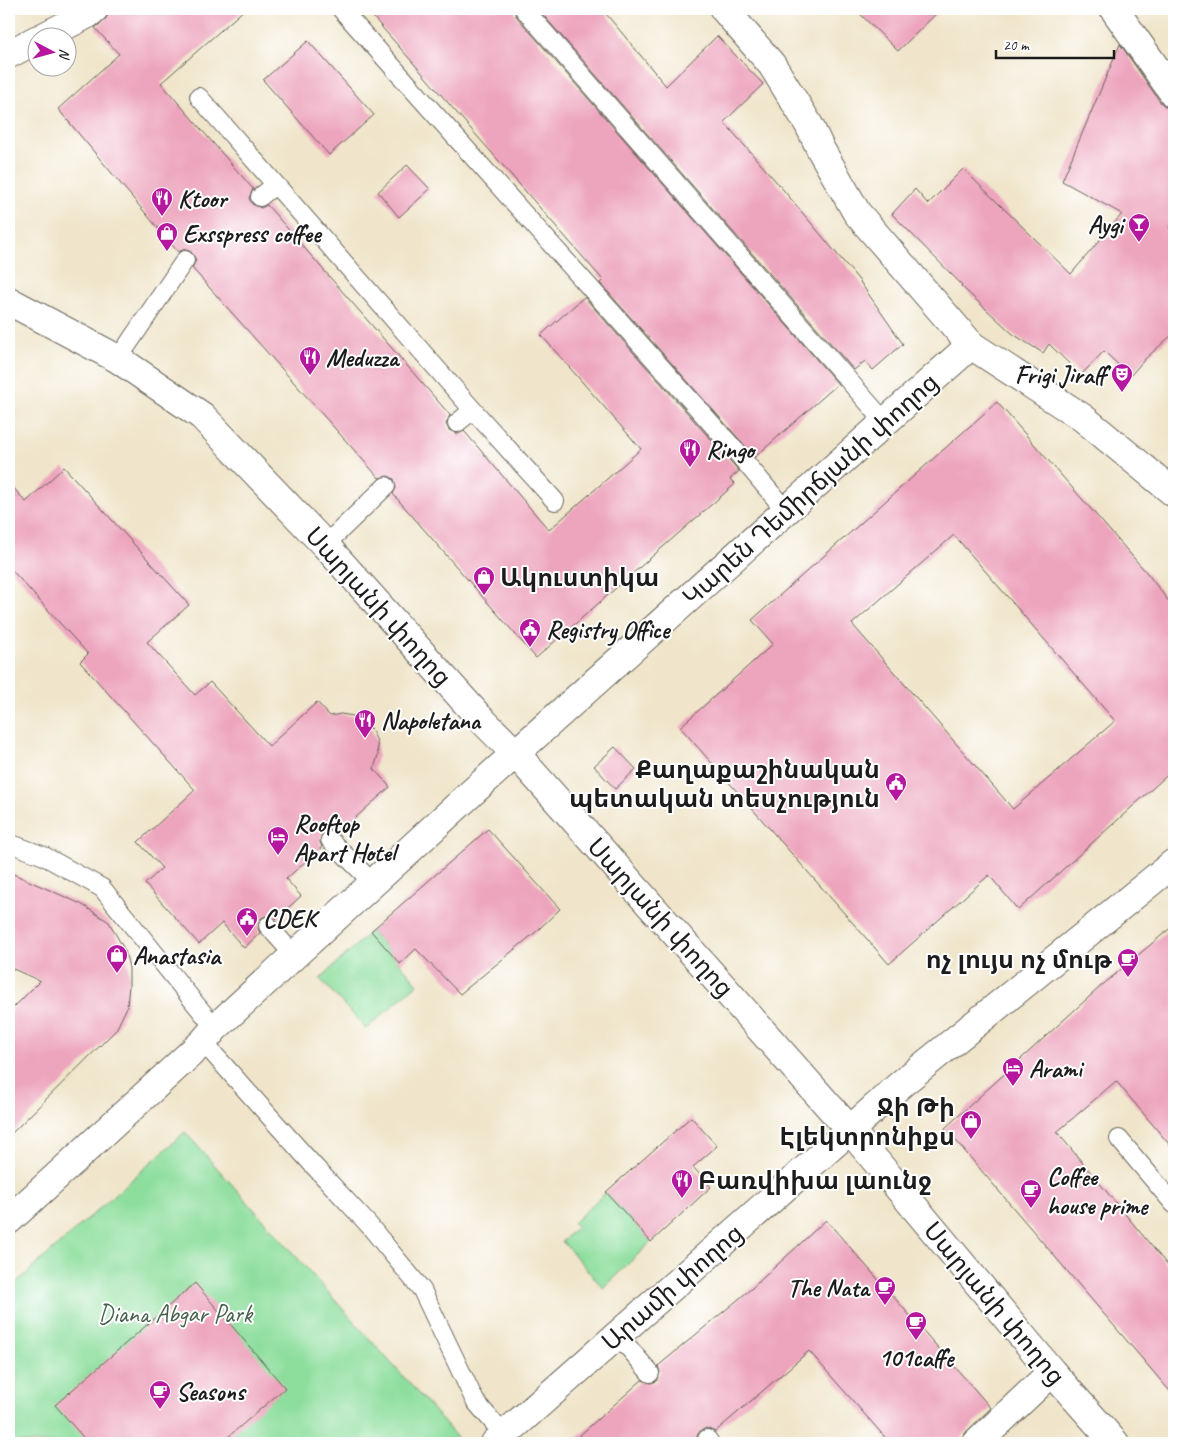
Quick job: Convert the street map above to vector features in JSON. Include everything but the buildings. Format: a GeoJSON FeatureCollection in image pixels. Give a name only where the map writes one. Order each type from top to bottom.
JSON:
{"type":"FeatureCollection","features":[{"type":"Feature","properties":{"kind":"street"},"geometry":{"type":"LineString","coordinates":[[61,28],[94,9]]}},
{"type":"Feature","properties":{"kind":"street"},"geometry":{"type":"LineString","coordinates":[[724,9],[772,65],[810,125],[821,150],[857,212],[971,345],[1082,418],[1174,493]]}},
{"type":"Feature","properties":{"kind":"street"},"geometry":{"type":"LineString","coordinates":[[1114,9],[1174,94]]}},
{"type":"Feature","properties":{"kind":"street"},"geometry":{"type":"LineString","coordinates":[[9,54],[28,45]]}},
{"type":"Feature","properties":{"kind":"street","name":"Սարյանի փողոց"},"geometry":{"type":"LineString","coordinates":[[9,301],[118,359],[202,416],[325,545],[479,717],[516,754],[850,1130],[1052,1372],[1115,1443]]}},
{"type":"Feature","properties":{"kind":"street","name":"Կարեն Դեմիրճյանի փողոց"},"geometry":{"type":"LineString","coordinates":[[9,1220],[373,883],[971,345]]}},
{"type":"Feature","properties":{"kind":"street"},"geometry":{"type":"LineString","coordinates":[[850,1130],[901,1084],[1174,863]]}},
{"type":"Feature","properties":{"kind":"street","name":"Արամի փողոց"},"geometry":{"type":"LineString","coordinates":[[499,1439],[850,1130]]}},
{"type":"Feature","properties":{"kind":"street"},"geometry":{"type":"LineString","coordinates":[[977,1443],[1052,1372]]}},
{"type":"Feature","properties":{"kind":"lane"},"geometry":{"type":"LineString","coordinates":[[342,9],[729,442],[786,511]]}},
{"type":"Feature","properties":{"kind":"lane"},"geometry":{"type":"LineString","coordinates":[[524,9],[886,422]]}},
{"type":"Feature","properties":{"kind":"lane"},"geometry":{"type":"LineString","coordinates":[[199,97],[555,501]]}},
{"type":"Feature","properties":{"kind":"lane"},"geometry":{"type":"LineString","coordinates":[[260,197],[275,185]]}},
{"type":"Feature","properties":{"kind":"lane"},"geometry":{"type":"LineString","coordinates":[[118,359],[185,260]]}},
{"type":"Feature","properties":{"kind":"lane"},"geometry":{"type":"LineString","coordinates":[[457,423],[473,410]]}},
{"type":"Feature","properties":{"kind":"lane"},"geometry":{"type":"LineString","coordinates":[[325,545],[386,486]]}},
{"type":"Feature","properties":{"kind":"lane"},"geometry":{"type":"LineString","coordinates":[[330,840],[373,883]]}},
{"type":"Feature","properties":{"kind":"lane"},"geometry":{"type":"LineString","coordinates":[[9,843],[44,856],[102,888],[209,1035],[312,1165],[368,1224],[422,1290],[475,1400],[499,1439]]}},
{"type":"Feature","properties":{"kind":"lane"},"geometry":{"type":"LineString","coordinates":[[268,926],[294,956]]}},
{"type":"Feature","properties":{"kind":"lane"},"geometry":{"type":"LineString","coordinates":[[1119,1139],[1174,1204]]}},
{"type":"Feature","properties":{"kind":"lane"},"geometry":{"type":"LineString","coordinates":[[618,1335],[650,1373]]}},
{"type":"Feature","properties":{"kind":"green space"},"geometry":{"type":"Polygon","coordinates":[[[371,931],[418,984],[366,1029],[320,979],[371,931]]]}},
{"type":"Feature","properties":{"kind":"green space","name":"Diana Abgar Park"},"geometry":{"type":"Polygon","coordinates":[[[185,1132],[433,1410],[459,1440],[456,1443],[9,1443],[9,1289],[185,1132]]]}},
{"type":"Feature","properties":{"kind":"green space"},"geometry":{"type":"Polygon","coordinates":[[[606,1192],[651,1242],[603,1288],[562,1241],[577,1227],[573,1223],[606,1192]]]}},
{"type":"Feature","properties":{"kind":"place","name":"Ktoor"},"geometry":{"type":"Point","coordinates":[162,217]}},
{"type":"Feature","properties":{"kind":"place","name":"Aygi"},"geometry":{"type":"Point","coordinates":[1139,243]}},
{"type":"Feature","properties":{"kind":"place","name":"Exsspress coffee"},"geometry":{"type":"Point","coordinates":[167,252]}},
{"type":"Feature","properties":{"kind":"place","name":"Meduzza"},"geometry":{"type":"Point","coordinates":[310,376]}},
{"type":"Feature","properties":{"kind":"place","name":"Frigi Jiraff"},"geometry":{"type":"Point","coordinates":[1122,393]}},
{"type":"Feature","properties":{"kind":"place","name":"Ringo"},"geometry":{"type":"Point","coordinates":[690,468]}},
{"type":"Feature","properties":{"kind":"place","name":"Ակուստիկա"},"geometry":{"type":"Point","coordinates":[484,596]}},
{"type":"Feature","properties":{"kind":"place","name":"Registry Office"},"geometry":{"type":"Point","coordinates":[530,648]}},
{"type":"Feature","properties":{"kind":"place","name":"Napoletana"},"geometry":{"type":"Point","coordinates":[365,739]}},
{"type":"Feature","properties":{"kind":"place","name":"Քաղաքաշինական պետական տեսչություն"},"geometry":{"type":"Point","coordinates":[896,802]}},
{"type":"Feature","properties":{"kind":"place","name":"Rooftop Apart Hotel"},"geometry":{"type":"Point","coordinates":[278,856]}},
{"type":"Feature","properties":{"kind":"place","name":"CDEK"},"geometry":{"type":"Point","coordinates":[247,937]}},
{"type":"Feature","properties":{"kind":"place","name":"Anastasia"},"geometry":{"type":"Point","coordinates":[117,974]}},
{"type":"Feature","properties":{"kind":"place","name":"ոչ լույս ոչ մութ"},"geometry":{"type":"Point","coordinates":[1128,978]}},
{"type":"Feature","properties":{"kind":"place","name":"Arami"},"geometry":{"type":"Point","coordinates":[1013,1087]}},
{"type":"Feature","properties":{"kind":"place","name":"Ջի Թի Էլեկտրոնիքս"},"geometry":{"type":"Point","coordinates":[971,1140]}},
{"type":"Feature","properties":{"kind":"place","name":"Բառվիխա լաունջ"},"geometry":{"type":"Point","coordinates":[682,1199]}},
{"type":"Feature","properties":{"kind":"place","name":"Coffee house prime"},"geometry":{"type":"Point","coordinates":[1031,1209]}},
{"type":"Feature","properties":{"kind":"place","name":"The Nata"},"geometry":{"type":"Point","coordinates":[885,1306]}},
{"type":"Feature","properties":{"kind":"place","name":"101caffe"},"geometry":{"type":"Point","coordinates":[916,1341]}},
{"type":"Feature","properties":{"kind":"place","name":"Seasons"},"geometry":{"type":"Point","coordinates":[160,1410]}}]}
